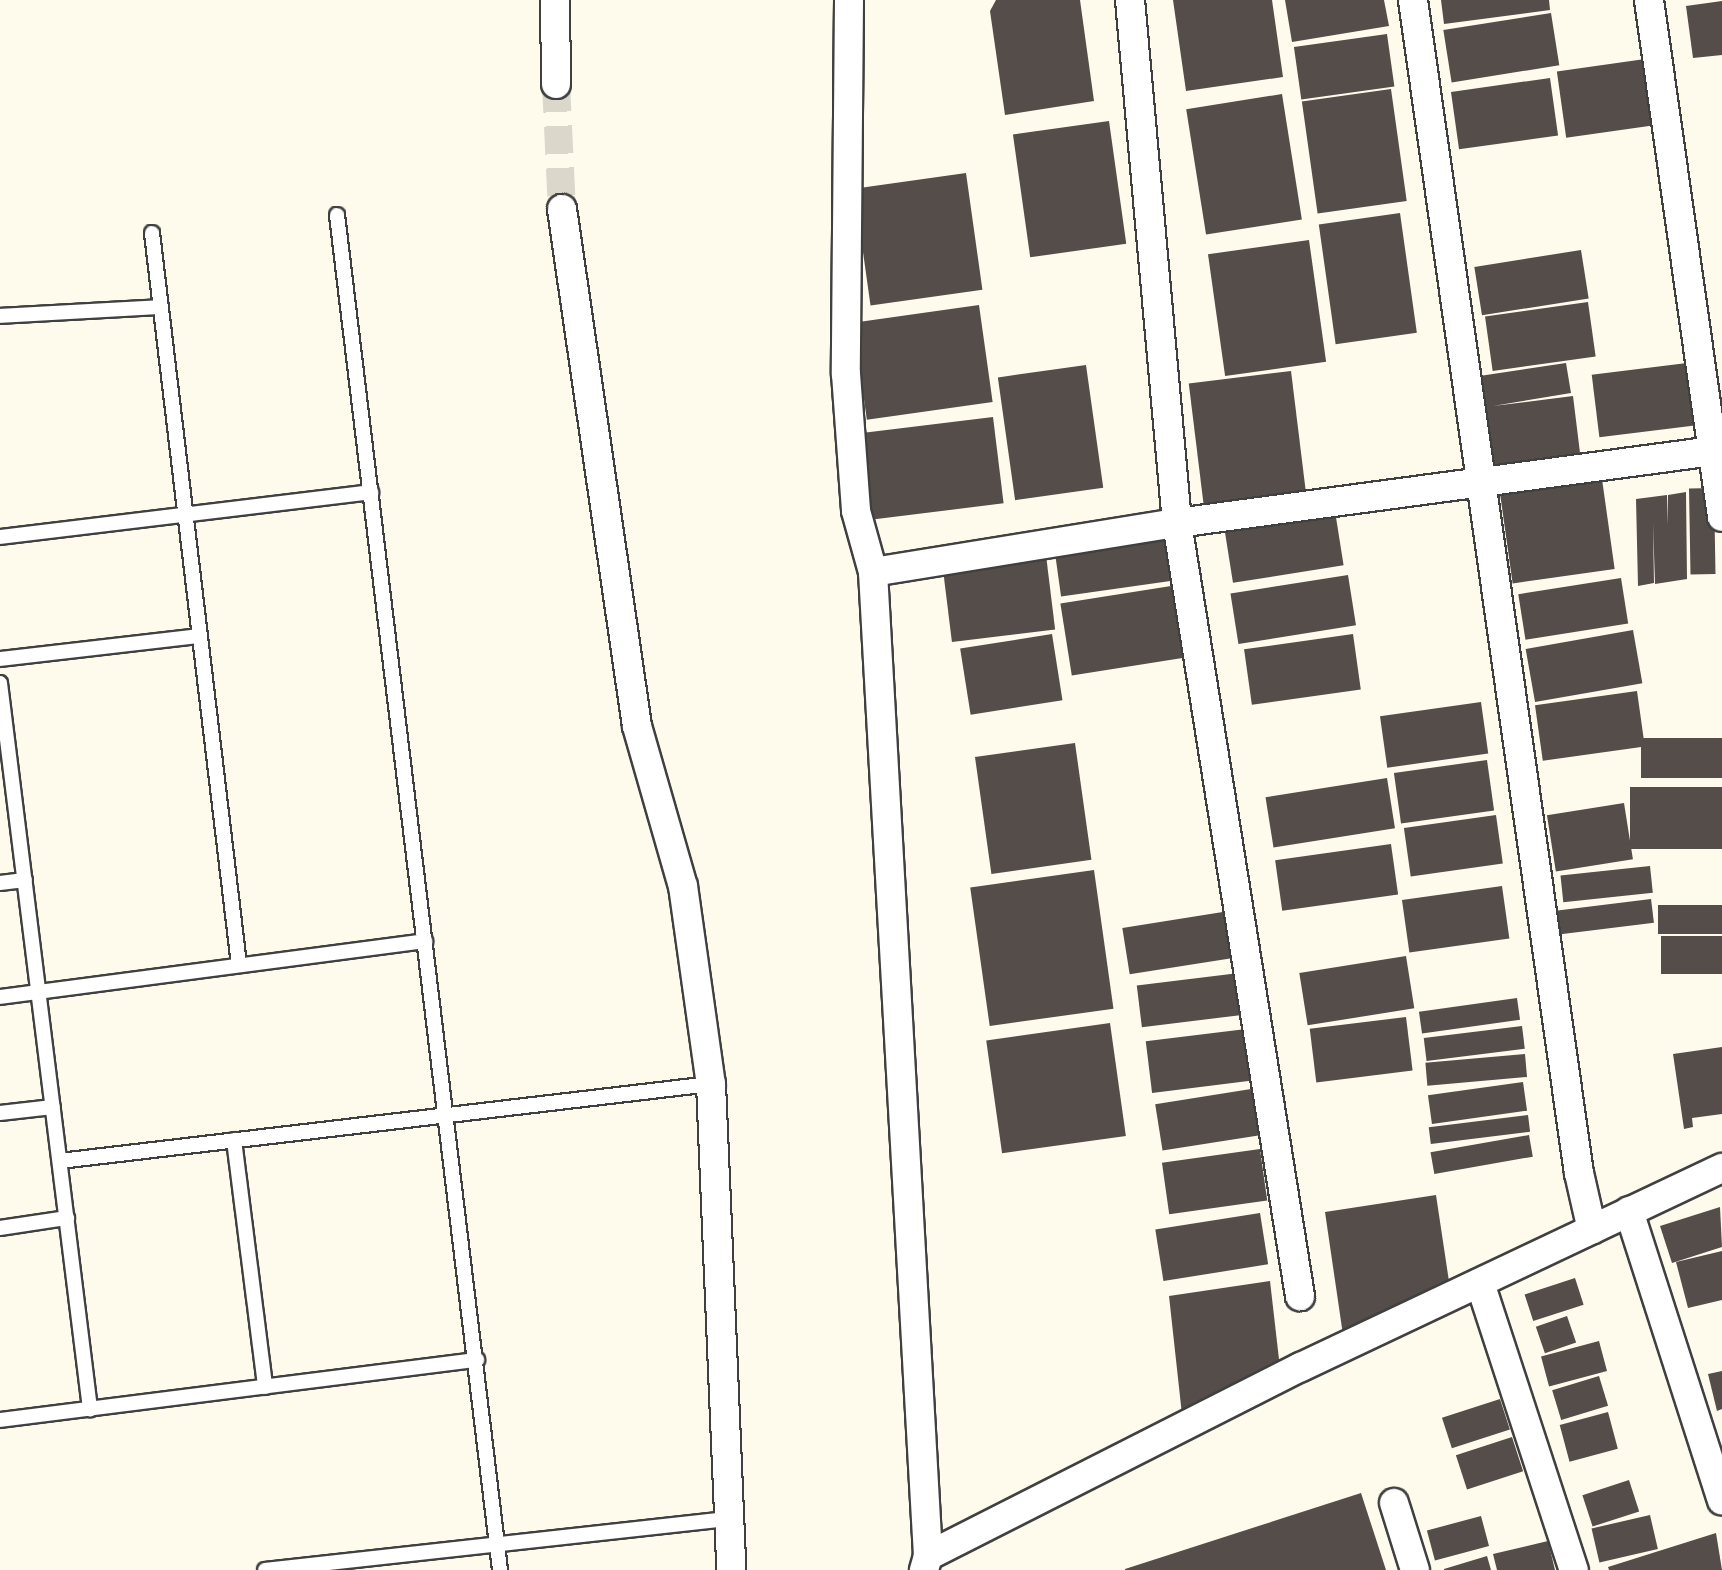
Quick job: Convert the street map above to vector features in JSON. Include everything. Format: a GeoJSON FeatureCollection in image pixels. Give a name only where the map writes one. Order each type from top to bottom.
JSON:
{"type":"FeatureCollection","features":[{"type":"Feature","properties":{"kind":"street"},"geometry":{"type":"LineString","coordinates":[[555,0],[556,84]]}},
{"type":"Feature","properties":{"kind":"street"},"geometry":{"type":"LineString","coordinates":[[849,0],[846,374],[856,511],[873,572],[926,1563],[1301,1367],[1722,1168]]}},
{"type":"Feature","properties":{"kind":"street"},"geometry":{"type":"LineString","coordinates":[[1130,0],[1177,523],[1300,1296]]}},
{"type":"Feature","properties":{"kind":"street"},"geometry":{"type":"LineString","coordinates":[[1413,0],[1579,1173],[1592,1230]]}},
{"type":"Feature","properties":{"kind":"street"},"geometry":{"type":"LineString","coordinates":[[1649,0],[1722,517]]}},
{"type":"Feature","properties":{"kind":"street"},"geometry":{"type":"LineString","coordinates":[[562,209],[637,726],[683,886],[711,1084],[731,1570]]}},
{"type":"Feature","properties":{"kind":"street"},"geometry":{"type":"LineString","coordinates":[[873,572],[1177,523],[1713,451]]}},
{"type":"Feature","properties":{"kind":"street"},"geometry":{"type":"LineString","coordinates":[[1629,1211],[1722,1500]]}},
{"type":"Feature","properties":{"kind":"street"},"geometry":{"type":"LineString","coordinates":[[1480,1283],[1574,1570]]}},
{"type":"Feature","properties":{"kind":"street"},"geometry":{"type":"LineString","coordinates":[[1394,1503],[1415,1570]]}},
{"type":"Feature","properties":{"kind":"lane"},"geometry":{"type":"LineString","coordinates":[[337,215],[500,1570]]}},
{"type":"Feature","properties":{"kind":"lane"},"geometry":{"type":"LineString","coordinates":[[152,233],[239,965]]}},
{"type":"Feature","properties":{"kind":"lane"},"geometry":{"type":"LineString","coordinates":[[0,316],[161,307]]}},
{"type":"Feature","properties":{"kind":"lane"},"geometry":{"type":"LineString","coordinates":[[0,537],[371,492]]}},
{"type":"Feature","properties":{"kind":"lane"},"geometry":{"type":"LineString","coordinates":[[0,659],[200,636]]}},
{"type":"Feature","properties":{"kind":"lane"},"geometry":{"type":"LineString","coordinates":[[0,683],[4,756],[25,880],[90,1409]]}},
{"type":"Feature","properties":{"kind":"lane"},"geometry":{"type":"LineString","coordinates":[[0,883],[25,880]]}},
{"type":"Feature","properties":{"kind":"lane"},"geometry":{"type":"LineString","coordinates":[[0,997],[425,941]]}},
{"type":"Feature","properties":{"kind":"lane"},"geometry":{"type":"LineString","coordinates":[[60,1161],[711,1084]]}},
{"type":"Feature","properties":{"kind":"lane"},"geometry":{"type":"LineString","coordinates":[[0,1113],[53,1107]]}},
{"type":"Feature","properties":{"kind":"lane"},"geometry":{"type":"LineString","coordinates":[[234,1140],[265,1387]]}},
{"type":"Feature","properties":{"kind":"lane"},"geometry":{"type":"LineString","coordinates":[[0,1228],[67,1218]]}},
{"type":"Feature","properties":{"kind":"lane"},"geometry":{"type":"LineString","coordinates":[[0,1420],[477,1360]]}},
{"type":"Feature","properties":{"kind":"lane"},"geometry":{"type":"LineString","coordinates":[[265,1570],[307,1568],[729,1519]]}},
{"type":"Feature","properties":{"kind":"building"},"geometry":{"type":"Polygon","coordinates":[[[996,0],[1080,0],[1094,101],[1005,115],[990,11],[996,0]]]}},
{"type":"Feature","properties":{"kind":"building"},"geometry":{"type":"Polygon","coordinates":[[[1173,0],[1272,0],[1283,77],[1186,91],[1173,0]]]}},
{"type":"Feature","properties":{"kind":"building"},"geometry":{"type":"Polygon","coordinates":[[[1285,0],[1384,0],[1389,26],[1292,42],[1285,0]]]}},
{"type":"Feature","properties":{"kind":"building"},"geometry":{"type":"Polygon","coordinates":[[[1441,0],[1549,0],[1550,10],[1444,24],[1441,0]]]}},
{"type":"Feature","properties":{"kind":"building"},"geometry":{"type":"Polygon","coordinates":[[[1722,1],[1722,55],[1693,58],[1686,6],[1722,1]]]}},
{"type":"Feature","properties":{"kind":"building"},"geometry":{"type":"Polygon","coordinates":[[[1551,13],[1559,65],[1452,82],[1443,30],[1551,13]]]}},
{"type":"Feature","properties":{"kind":"building"},"geometry":{"type":"Polygon","coordinates":[[[1387,34],[1394,86],[1301,100],[1294,47],[1387,34]]]}},
{"type":"Feature","properties":{"kind":"building"},"geometry":{"type":"Polygon","coordinates":[[[1645,59],[1654,125],[1566,138],[1557,71],[1645,59]]]}},
{"type":"Feature","properties":{"kind":"building"},"geometry":{"type":"Polygon","coordinates":[[[1550,78],[1558,135],[1459,149],[1451,92],[1550,78]]]}},
{"type":"Feature","properties":{"kind":"building"},"geometry":{"type":"Polygon","coordinates":[[[1391,89],[1407,201],[1318,213],[1302,102],[1391,89]]]}},
{"type":"Feature","properties":{"kind":"building"},"geometry":{"type":"Polygon","coordinates":[[[1282,94],[1302,219],[1206,235],[1186,109],[1282,94]]]}},
{"type":"Feature","properties":{"kind":"building"},"geometry":{"type":"Polygon","coordinates":[[[1109,121],[1126,244],[1030,257],[1013,134],[1109,121]]]}},
{"type":"Feature","properties":{"kind":"building"},"geometry":{"type":"Polygon","coordinates":[[[966,173],[982,290],[871,306],[854,189],[966,173]]]}},
{"type":"Feature","properties":{"kind":"building"},"geometry":{"type":"Polygon","coordinates":[[[1400,213],[1417,333],[1336,344],[1319,224],[1400,213]]]}},
{"type":"Feature","properties":{"kind":"building"},"geometry":{"type":"Polygon","coordinates":[[[1309,240],[1326,362],[1225,376],[1208,254],[1309,240]]]}},
{"type":"Feature","properties":{"kind":"building"},"geometry":{"type":"Polygon","coordinates":[[[1581,250],[1589,298],[1482,315],[1474,267],[1581,250]]]}},
{"type":"Feature","properties":{"kind":"building"},"geometry":{"type":"Polygon","coordinates":[[[1588,302],[1596,356],[1493,371],[1485,316],[1588,302]]]}},
{"type":"Feature","properties":{"kind":"building"},"geometry":{"type":"Polygon","coordinates":[[[979,305],[993,402],[867,420],[853,323],[979,305]]]}},
{"type":"Feature","properties":{"kind":"building"},"geometry":{"type":"Polygon","coordinates":[[[1566,363],[1571,393],[1493,406],[1573,396],[1581,461],[1486,473],[1473,377],[1566,363]]]}},
{"type":"Feature","properties":{"kind":"building"},"geometry":{"type":"Polygon","coordinates":[[[1687,363],[1695,426],[1599,437],[1592,375],[1687,363]]]}},
{"type":"Feature","properties":{"kind":"building"},"geometry":{"type":"Polygon","coordinates":[[[1086,365],[1103,488],[1015,500],[998,377],[1086,365]]]}},
{"type":"Feature","properties":{"kind":"building"},"geometry":{"type":"Polygon","coordinates":[[[1291,371],[1306,493],[1204,506],[1189,384],[1291,371]]]}},
{"type":"Feature","properties":{"kind":"building"},"geometry":{"type":"Polygon","coordinates":[[[993,417],[1004,503],[873,519],[862,433],[993,417]]]}},
{"type":"Feature","properties":{"kind":"building"},"geometry":{"type":"Polygon","coordinates":[[[1602,479],[1615,569],[1513,583],[1500,493],[1602,479]]]}},
{"type":"Feature","properties":{"kind":"building"},"geometry":{"type":"Polygon","coordinates":[[[1689,488],[1714,488],[1716,574],[1691,574],[1689,488]]]}},
{"type":"Feature","properties":{"kind":"building"},"geometry":{"type":"Polygon","coordinates":[[[1686,492],[1687,579],[1655,584],[1653,523],[1654,583],[1638,586],[1636,499],[1667,495],[1668,525],[1668,495],[1686,492]]]}},
{"type":"Feature","properties":{"kind":"building"},"geometry":{"type":"Polygon","coordinates":[[[1335,511],[1344,565],[1233,583],[1224,529],[1335,511]]]}},
{"type":"Feature","properties":{"kind":"building"},"geometry":{"type":"Polygon","coordinates":[[[1167,531],[1174,581],[1061,596],[1054,547],[1167,531]]]}},
{"type":"Feature","properties":{"kind":"building"},"geometry":{"type":"Polygon","coordinates":[[[1046,555],[1055,629],[952,642],[943,568],[1046,555]]]}},
{"type":"Feature","properties":{"kind":"building"},"geometry":{"type":"Polygon","coordinates":[[[1348,575],[1356,625],[1238,644],[1230,594],[1348,575]]]}},
{"type":"Feature","properties":{"kind":"building"},"geometry":{"type":"Polygon","coordinates":[[[1621,578],[1628,623],[1525,640],[1518,594],[1621,578]]]}},
{"type":"Feature","properties":{"kind":"building"},"geometry":{"type":"Polygon","coordinates":[[[1171,586],[1182,658],[1072,676],[1060,604],[1171,586]]]}},
{"type":"Feature","properties":{"kind":"building"},"geometry":{"type":"Polygon","coordinates":[[[1633,630],[1642,683],[1535,702],[1526,649],[1633,630]]]}},
{"type":"Feature","properties":{"kind":"building"},"geometry":{"type":"Polygon","coordinates":[[[1052,634],[1062,700],[971,715],[960,649],[1052,634]]]}},
{"type":"Feature","properties":{"kind":"building"},"geometry":{"type":"Polygon","coordinates":[[[1353,634],[1361,689],[1252,705],[1244,649],[1353,634]]]}},
{"type":"Feature","properties":{"kind":"building"},"geometry":{"type":"Polygon","coordinates":[[[1637,691],[1645,746],[1543,761],[1535,705],[1637,691]]]}},
{"type":"Feature","properties":{"kind":"building"},"geometry":{"type":"Polygon","coordinates":[[[1481,702],[1488,753],[1387,768],[1380,716],[1481,702]]]}},
{"type":"Feature","properties":{"kind":"building"},"geometry":{"type":"Polygon","coordinates":[[[1641,738],[1722,738],[1722,778],[1641,778],[1641,738]]]}},
{"type":"Feature","properties":{"kind":"building"},"geometry":{"type":"Polygon","coordinates":[[[1075,743],[1091,860],[991,874],[975,757],[1075,743]]]}},
{"type":"Feature","properties":{"kind":"building"},"geometry":{"type":"Polygon","coordinates":[[[1487,760],[1494,811],[1401,824],[1394,773],[1487,760]]]}},
{"type":"Feature","properties":{"kind":"building"},"geometry":{"type":"Polygon","coordinates":[[[1387,778],[1395,828],[1273,848],[1266,797],[1387,778]]]}},
{"type":"Feature","properties":{"kind":"building"},"geometry":{"type":"Polygon","coordinates":[[[1630,787],[1722,787],[1722,849],[1630,849],[1630,787]]]}},
{"type":"Feature","properties":{"kind":"building"},"geometry":{"type":"Polygon","coordinates":[[[1624,803],[1633,859],[1556,872],[1547,815],[1624,803]]]}},
{"type":"Feature","properties":{"kind":"building"},"geometry":{"type":"Polygon","coordinates":[[[1496,815],[1503,864],[1411,876],[1404,828],[1496,815]]]}},
{"type":"Feature","properties":{"kind":"building"},"geometry":{"type":"Polygon","coordinates":[[[1391,844],[1398,895],[1282,911],[1275,860],[1391,844]]]}},
{"type":"Feature","properties":{"kind":"building"},"geometry":{"type":"Polygon","coordinates":[[[1650,866],[1653,893],[1563,902],[1560,875],[1650,866]]]}},
{"type":"Feature","properties":{"kind":"building"},"geometry":{"type":"Polygon","coordinates":[[[1094,870],[1113,1009],[990,1026],[970,887],[1094,870]]]}},
{"type":"Feature","properties":{"kind":"building"},"geometry":{"type":"Polygon","coordinates":[[[1502,886],[1509,938],[1409,953],[1402,900],[1502,886]]]}},
{"type":"Feature","properties":{"kind":"building"},"geometry":{"type":"Polygon","coordinates":[[[1651,899],[1654,923],[1561,934],[1558,910],[1651,899]]]}},
{"type":"Feature","properties":{"kind":"building"},"geometry":{"type":"Polygon","coordinates":[[[1658,905],[1722,905],[1722,934],[1658,934],[1658,905]]]}},
{"type":"Feature","properties":{"kind":"building"},"geometry":{"type":"Polygon","coordinates":[[[1229,911],[1236,957],[1130,974],[1122,928],[1229,911]]]}},
{"type":"Feature","properties":{"kind":"building"},"geometry":{"type":"Polygon","coordinates":[[[1661,936],[1722,936],[1722,974],[1661,974],[1661,936]]]}},
{"type":"Feature","properties":{"kind":"building"},"geometry":{"type":"Polygon","coordinates":[[[1406,956],[1414,1008],[1308,1025],[1299,973],[1406,956]]]}},
{"type":"Feature","properties":{"kind":"building"},"geometry":{"type":"Polygon","coordinates":[[[1239,973],[1244,1015],[1142,1027],[1137,986],[1239,973]]]}},
{"type":"Feature","properties":{"kind":"building"},"geometry":{"type":"Polygon","coordinates":[[[1517,998],[1520,1020],[1422,1034],[1419,1012],[1517,998]]]}},
{"type":"Feature","properties":{"kind":"building"},"geometry":{"type":"Polygon","coordinates":[[[1406,1017],[1413,1071],[1316,1082],[1310,1029],[1406,1017]]]}},
{"type":"Feature","properties":{"kind":"building"},"geometry":{"type":"Polygon","coordinates":[[[1110,1023],[1126,1136],[1002,1153],[986,1040],[1110,1023]]]}},
{"type":"Feature","properties":{"kind":"building"},"geometry":{"type":"Polygon","coordinates":[[[1522,1026],[1525,1049],[1427,1061],[1424,1038],[1522,1026]]]}},
{"type":"Feature","properties":{"kind":"building"},"geometry":{"type":"Polygon","coordinates":[[[1246,1029],[1252,1081],[1152,1093],[1146,1041],[1246,1029]]]}},
{"type":"Feature","properties":{"kind":"building"},"geometry":{"type":"Polygon","coordinates":[[[1722,1047],[1722,1114],[1692,1118],[1693,1127],[1684,1129],[1673,1054],[1722,1047]]]}},
{"type":"Feature","properties":{"kind":"building"},"geometry":{"type":"Polygon","coordinates":[[[1525,1054],[1527,1077],[1427,1086],[1425,1063],[1525,1054]]]}},
{"type":"Feature","properties":{"kind":"building"},"geometry":{"type":"Polygon","coordinates":[[[1523,1082],[1527,1111],[1432,1124],[1428,1095],[1523,1082]]]}},
{"type":"Feature","properties":{"kind":"building"},"geometry":{"type":"Polygon","coordinates":[[[1251,1089],[1258,1135],[1163,1151],[1155,1104],[1251,1089]]]}},
{"type":"Feature","properties":{"kind":"building"},"geometry":{"type":"Polygon","coordinates":[[[1528,1115],[1530,1132],[1431,1144],[1429,1127],[1528,1115]]]}},
{"type":"Feature","properties":{"kind":"building"},"geometry":{"type":"Polygon","coordinates":[[[1529,1135],[1533,1157],[1434,1174],[1431,1152],[1529,1135]]]}},
{"type":"Feature","properties":{"kind":"building"},"geometry":{"type":"Polygon","coordinates":[[[1260,1149],[1267,1200],[1169,1214],[1162,1163],[1260,1149]]]}},
{"type":"Feature","properties":{"kind":"building"},"geometry":{"type":"Polygon","coordinates":[[[1436,1195],[1450,1288],[1343,1335],[1325,1212],[1436,1195]]]}},
{"type":"Feature","properties":{"kind":"building"},"geometry":{"type":"Polygon","coordinates":[[[1720,1207],[1722,1247],[1672,1263],[1660,1226],[1720,1207]]]}},
{"type":"Feature","properties":{"kind":"building"},"geometry":{"type":"Polygon","coordinates":[[[1260,1213],[1268,1264],[1163,1281],[1155,1230],[1260,1213]]]}},
{"type":"Feature","properties":{"kind":"building"},"geometry":{"type":"Polygon","coordinates":[[[1722,1251],[1722,1300],[1688,1308],[1676,1262],[1722,1251]]]}},
{"type":"Feature","properties":{"kind":"building"},"geometry":{"type":"Polygon","coordinates":[[[1575,1278],[1584,1305],[1533,1321],[1525,1294],[1575,1278]]]}},
{"type":"Feature","properties":{"kind":"building"},"geometry":{"type":"Polygon","coordinates":[[[1270,1281],[1280,1368],[1183,1424],[1169,1296],[1270,1281]]]}},
{"type":"Feature","properties":{"kind":"building"},"geometry":{"type":"Polygon","coordinates":[[[1567,1316],[1576,1342],[1545,1353],[1536,1327],[1567,1316]]]}},
{"type":"Feature","properties":{"kind":"building"},"geometry":{"type":"Polygon","coordinates":[[[1599,1341],[1607,1371],[1549,1386],[1541,1357],[1599,1341]]]}},
{"type":"Feature","properties":{"kind":"building"},"geometry":{"type":"Polygon","coordinates":[[[1722,1371],[1722,1409],[1717,1411],[1708,1374],[1722,1371]]]}},
{"type":"Feature","properties":{"kind":"building"},"geometry":{"type":"Polygon","coordinates":[[[1599,1376],[1608,1406],[1561,1420],[1552,1390],[1599,1376]]]}},
{"type":"Feature","properties":{"kind":"building"},"geometry":{"type":"Polygon","coordinates":[[[1500,1399],[1510,1429],[1452,1448],[1442,1418],[1500,1399]]]}},
{"type":"Feature","properties":{"kind":"building"},"geometry":{"type":"Polygon","coordinates":[[[1608,1412],[1618,1449],[1570,1462],[1560,1425],[1608,1412]]]}},
{"type":"Feature","properties":{"kind":"building"},"geometry":{"type":"Polygon","coordinates":[[[1512,1437],[1523,1471],[1467,1489],[1456,1455],[1512,1437]]]}},
{"type":"Feature","properties":{"kind":"building"},"geometry":{"type":"Polygon","coordinates":[[[1629,1480],[1639,1511],[1593,1527],[1582,1495],[1629,1480]]]}},
{"type":"Feature","properties":{"kind":"building"},"geometry":{"type":"Polygon","coordinates":[[[1361,1493],[1386,1570],[1125,1570],[1125,1569],[1361,1493]]]}},
{"type":"Feature","properties":{"kind":"building"},"geometry":{"type":"Polygon","coordinates":[[[1650,1515],[1658,1549],[1599,1563],[1592,1528],[1650,1515]]]}},
{"type":"Feature","properties":{"kind":"building"},"geometry":{"type":"Polygon","coordinates":[[[1481,1516],[1489,1546],[1435,1560],[1427,1530],[1481,1516]]]}},
{"type":"Feature","properties":{"kind":"building"},"geometry":{"type":"Polygon","coordinates":[[[1716,1533],[1722,1570],[1609,1570],[1608,1567],[1716,1533]]]}},
{"type":"Feature","properties":{"kind":"building"},"geometry":{"type":"Polygon","coordinates":[[[1548,1541],[1555,1570],[1497,1570],[1493,1554],[1548,1541]]]}},
{"type":"Feature","properties":{"kind":"building"},"geometry":{"type":"Polygon","coordinates":[[[1487,1556],[1491,1570],[1444,1570],[1444,1569],[1487,1556]]]}},
{"type":"Feature","properties":{"kind":"tunnel"},"geometry":{"type":"LineString","coordinates":[[556,84],[562,209]]}}]}
